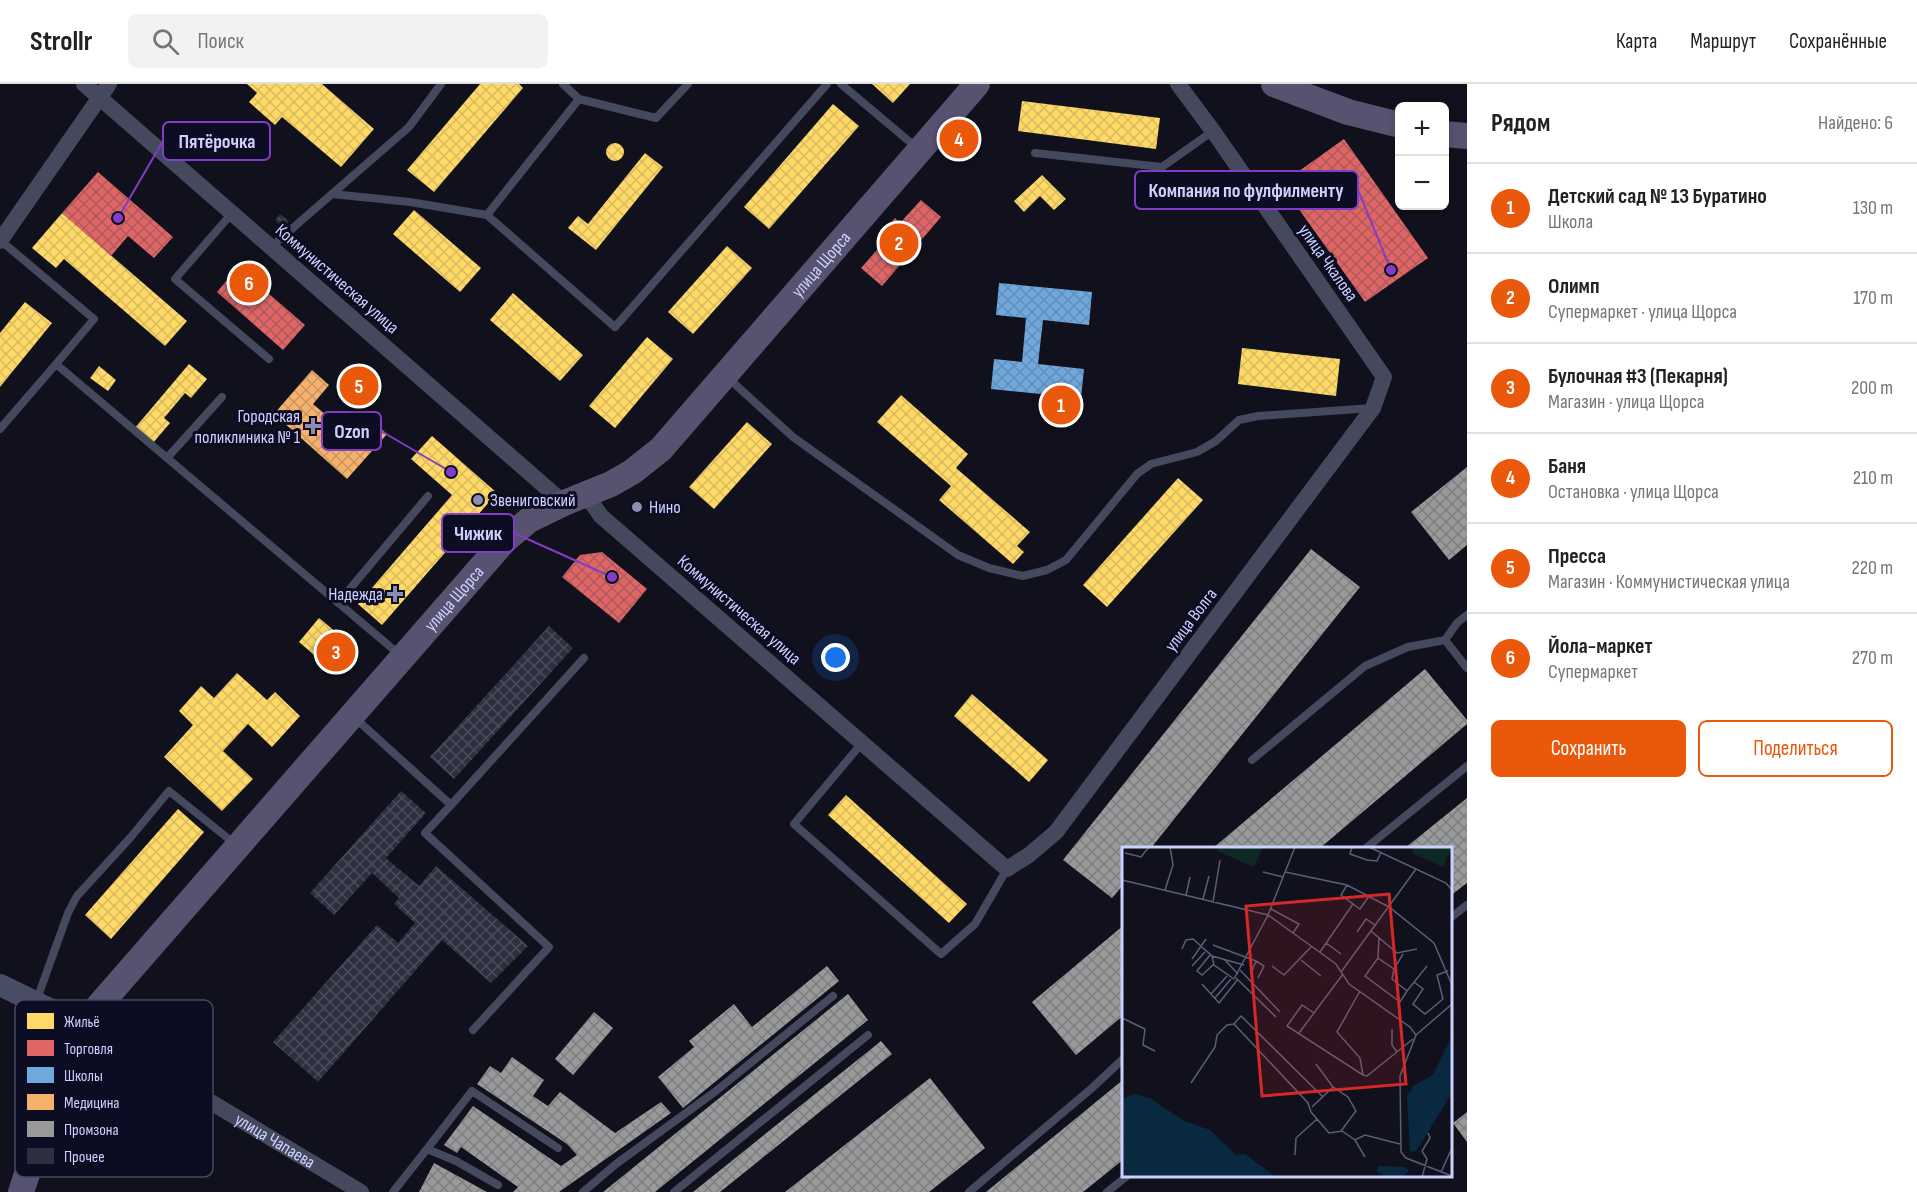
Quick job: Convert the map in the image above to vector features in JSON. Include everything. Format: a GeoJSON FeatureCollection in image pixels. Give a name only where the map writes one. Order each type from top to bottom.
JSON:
{"type":"FeatureCollection","features":[{"type":"Feature","properties":{"kind":"main road","name":"улица Щорса"},"geometry":{"type":"LineString","coordinates":[[104,1000],[504,541],[529,520],[611,484],[646,462],[661,449],[977,84]]}},
{"type":"Feature","properties":{"kind":"main road"},"geometry":{"type":"LineString","coordinates":[[1274,84],[1348,112],[1395,124]]}},
{"type":"Feature","properties":{"kind":"main road"},"geometry":{"type":"LineString","coordinates":[[1449,134],[1467,136]]}},
{"type":"Feature","properties":{"kind":"main road","name":"улица Чапаева"},"geometry":{"type":"LineString","coordinates":[[0,985],[32,1000]]}},
{"type":"Feature","properties":{"kind":"main road","name":"улица Щорса"},"geometry":{"type":"LineString","coordinates":[[21,1192],[26,1177]]}},
{"type":"Feature","properties":{"kind":"street","name":"Коммунистическая улица"},"geometry":{"type":"LineString","coordinates":[[84,84],[103,90],[271,247],[575,499],[602,516],[1007,869]]}},
{"type":"Feature","properties":{"kind":"street","name":"улица Чкалова"},"geometry":{"type":"LineString","coordinates":[[1178,84],[1383,377]]}},
{"type":"Feature","properties":{"kind":"street"},"geometry":{"type":"LineString","coordinates":[[0,240],[103,90]]}},
{"type":"Feature","properties":{"kind":"street","name":"улица Волга"},"geometry":{"type":"LineString","coordinates":[[1007,869],[1029,855],[1056,832],[1373,408],[1383,377]]}},
{"type":"Feature","properties":{"kind":"street","name":"улица Чапаева"},"geometry":{"type":"LineString","coordinates":[[213,1103],[361,1192]]}},
{"type":"Feature","properties":{"kind":"lane"},"geometry":{"type":"LineString","coordinates":[[271,247],[409,127],[441,84]]}},
{"type":"Feature","properties":{"kind":"lane"},"geometry":{"type":"LineString","coordinates":[[563,84],[579,99],[656,118],[687,84]]}},
{"type":"Feature","properties":{"kind":"lane"},"geometry":{"type":"LineString","coordinates":[[332,194],[410,202],[487,215],[615,327],[827,84]]}},
{"type":"Feature","properties":{"kind":"lane"},"geometry":{"type":"LineString","coordinates":[[842,84],[920,150]]}},
{"type":"Feature","properties":{"kind":"lane"},"geometry":{"type":"LineString","coordinates":[[487,215],[579,99]]}},
{"type":"Feature","properties":{"kind":"lane"},"geometry":{"type":"LineString","coordinates":[[1035,153],[1162,167],[1213,131]]}},
{"type":"Feature","properties":{"kind":"lane"},"geometry":{"type":"LineString","coordinates":[[232,213],[175,279],[269,359]]}},
{"type":"Feature","properties":{"kind":"lane"},"geometry":{"type":"LineString","coordinates":[[0,240],[94,319],[0,429]]}},
{"type":"Feature","properties":{"kind":"lane"},"geometry":{"type":"LineString","coordinates":[[56,364],[403,657]]}},
{"type":"Feature","properties":{"kind":"lane"},"geometry":{"type":"LineString","coordinates":[[725,375],[793,437],[958,555],[989,568],[1023,576],[1047,570],[1066,560],[1137,474],[1151,464],[1197,452],[1216,441],[1239,420],[1258,416],[1373,408]]}},
{"type":"Feature","properties":{"kind":"lane"},"geometry":{"type":"LineString","coordinates":[[167,458],[222,397]]}},
{"type":"Feature","properties":{"kind":"lane"},"geometry":{"type":"LineString","coordinates":[[338,603],[428,496]]}},
{"type":"Feature","properties":{"kind":"lane"},"geometry":{"type":"LineString","coordinates":[[1252,760],[1365,666],[1408,647],[1446,640],[1457,623],[1467,615]]}},
{"type":"Feature","properties":{"kind":"lane"},"geometry":{"type":"LineString","coordinates":[[1446,640],[1467,668]]}},
{"type":"Feature","properties":{"kind":"lane"},"geometry":{"type":"LineString","coordinates":[[474,1029],[549,947],[425,833],[584,658]]}},
{"type":"Feature","properties":{"kind":"lane"},"geometry":{"type":"LineString","coordinates":[[352,715],[451,805]]}},
{"type":"Feature","properties":{"kind":"lane"},"geometry":{"type":"LineString","coordinates":[[862,743],[794,824],[941,954],[975,924],[1007,869]]}},
{"type":"Feature","properties":{"kind":"lane"},"geometry":{"type":"LineString","coordinates":[[1368,847],[1467,766]]}},
{"type":"Feature","properties":{"kind":"lane"},"geometry":{"type":"LineString","coordinates":[[37,1000],[68,913],[77,896],[169,791],[238,847]]}},
{"type":"Feature","properties":{"kind":"lane"},"geometry":{"type":"LineString","coordinates":[[1452,916],[1467,905]]}},
{"type":"Feature","properties":{"kind":"lane"},"geometry":{"type":"LineString","coordinates":[[583,1192],[616,1164],[716,1091],[833,996]]}},
{"type":"Feature","properties":{"kind":"lane"},"geometry":{"type":"LineString","coordinates":[[674,1192],[868,1035]]}},
{"type":"Feature","properties":{"kind":"lane"},"geometry":{"type":"LineString","coordinates":[[969,1192],[1122,1060]]}},
{"type":"Feature","properties":{"kind":"lane"},"geometry":{"type":"LineString","coordinates":[[393,1192],[472,1091],[558,1148]]}},
{"type":"Feature","properties":{"kind":"lane"},"geometry":{"type":"LineString","coordinates":[[427,1149],[456,1161],[498,1185]]}},
{"type":"Feature","properties":{"kind":"lane"},"geometry":{"type":"LineString","coordinates":[[1107,1192],[1127,1177]]}},
{"type":"Feature","properties":{"kind":"building: Жильё"},"geometry":{"type":"Polygon","coordinates":[[[247,84],[322,84],[374,129],[341,167],[282,117],[275,125],[249,102],[257,93],[247,84]]]}},
{"type":"Feature","properties":{"kind":"building: Жильё"},"geometry":{"type":"Polygon","coordinates":[[[480,84],[519,84],[523,88],[434,192],[407,170],[480,84]]]}},
{"type":"Feature","properties":{"kind":"building: Жильё"},"geometry":{"type":"Polygon","coordinates":[[[872,84],[910,84],[893,103],[872,84]]]}},
{"type":"Feature","properties":{"kind":"building: Жильё"},"geometry":{"type":"Polygon","coordinates":[[[1022,101],[1160,118],[1156,149],[1018,131],[1022,101]]]}},
{"type":"Feature","properties":{"kind":"building: Жильё"},"geometry":{"type":"Polygon","coordinates":[[[833,104],[859,126],[769,229],[744,207],[833,104]]]}},
{"type":"Feature","properties":{"kind":"building: Жильё"},"geometry":{"type":"Polygon","coordinates":[[[615,143],[621,146],[624,152],[621,158],[615,161],[609,158],[606,152],[609,146],[615,143]]]}},
{"type":"Feature","properties":{"kind":"building: Жильё"},"geometry":{"type":"Polygon","coordinates":[[[645,153],[663,167],[596,250],[568,228],[578,216],[588,224],[645,153]]]}},
{"type":"Feature","properties":{"kind":"building: Жильё"},"geometry":{"type":"Polygon","coordinates":[[[1042,175],[1066,199],[1054,210],[1040,196],[1024,212],[1014,201],[1042,175]]]}},
{"type":"Feature","properties":{"kind":"building: Жильё"},"geometry":{"type":"Polygon","coordinates":[[[414,210],[481,268],[460,292],[393,234],[414,210]]]}},
{"type":"Feature","properties":{"kind":"building: Жильё"},"geometry":{"type":"Polygon","coordinates":[[[62,213],[187,321],[165,346],[64,259],[56,268],[32,248],[62,213]]]}},
{"type":"Feature","properties":{"kind":"building: Жильё"},"geometry":{"type":"Polygon","coordinates":[[[727,246],[752,268],[693,334],[668,312],[727,246]]]}},
{"type":"Feature","properties":{"kind":"building: Жильё"},"geometry":{"type":"Polygon","coordinates":[[[513,293],[583,355],[560,381],[490,320],[513,293]]]}},
{"type":"Feature","properties":{"kind":"building: Жильё"},"geometry":{"type":"Polygon","coordinates":[[[25,302],[52,323],[0,387],[0,333],[25,302]]]}},
{"type":"Feature","properties":{"kind":"building: Жильё"},"geometry":{"type":"Polygon","coordinates":[[[647,337],[673,359],[615,428],[589,406],[647,337]]]}},
{"type":"Feature","properties":{"kind":"building: Жильё"},"geometry":{"type":"Polygon","coordinates":[[[1242,348],[1340,359],[1336,396],[1238,384],[1242,348]]]}},
{"type":"Feature","properties":{"kind":"building: Жильё"},"geometry":{"type":"Polygon","coordinates":[[[189,364],[207,379],[191,398],[185,393],[164,418],[170,423],[152,444],[134,429],[189,364]]]}},
{"type":"Feature","properties":{"kind":"building: Жильё"},"geometry":{"type":"Polygon","coordinates":[[[99,366],[116,380],[108,391],[90,378],[99,366]]]}},
{"type":"Feature","properties":{"kind":"building: Жильё"},"geometry":{"type":"Polygon","coordinates":[[[901,395],[968,454],[956,468],[1030,532],[1017,546],[1024,552],[1013,564],[939,500],[951,486],[877,422],[901,395]]]}},
{"type":"Feature","properties":{"kind":"building: Жильё"},"geometry":{"type":"Polygon","coordinates":[[[747,422],[772,444],[714,509],[689,487],[747,422]]]}},
{"type":"Feature","properties":{"kind":"building: Жильё"},"geometry":{"type":"Polygon","coordinates":[[[432,436],[497,493],[382,625],[358,604],[452,495],[411,459],[432,436]]]}},
{"type":"Feature","properties":{"kind":"building: Жильё"},"geometry":{"type":"Polygon","coordinates":[[[1178,478],[1203,500],[1107,607],[1083,585],[1178,478]]]}},
{"type":"Feature","properties":{"kind":"building: Жильё"},"geometry":{"type":"Polygon","coordinates":[[[319,618],[348,642],[327,666],[299,642],[319,618]]]}},
{"type":"Feature","properties":{"kind":"building: Жильё"},"geometry":{"type":"Polygon","coordinates":[[[237,673],[267,700],[275,692],[300,716],[272,747],[248,724],[223,751],[253,779],[222,811],[164,757],[193,725],[179,711],[201,686],[214,698],[237,673]]]}},
{"type":"Feature","properties":{"kind":"building: Жильё"},"geometry":{"type":"Polygon","coordinates":[[[972,694],[1048,760],[1029,782],[954,716],[972,694]]]}},
{"type":"Feature","properties":{"kind":"building: Жильё"},"geometry":{"type":"Polygon","coordinates":[[[846,795],[967,904],[949,923],[828,815],[846,795]]]}},
{"type":"Feature","properties":{"kind":"building: Жильё"},"geometry":{"type":"Polygon","coordinates":[[[178,809],[204,832],[111,939],[85,915],[178,809]]]}},
{"type":"Feature","properties":{"kind":"building: Торговля"},"geometry":{"type":"Polygon","coordinates":[[[1344,139],[1428,258],[1365,302],[1281,184],[1344,139]]]}},
{"type":"Feature","properties":{"kind":"building: Торговля"},"geometry":{"type":"Polygon","coordinates":[[[98,172],[173,237],[154,258],[128,236],[111,256],[62,213],[98,172]]]}},
{"type":"Feature","properties":{"kind":"building: Торговля"},"geometry":{"type":"Polygon","coordinates":[[[921,200],[941,217],[882,286],[861,268],[881,245],[876,241],[895,218],[900,223],[921,200]]]}},
{"type":"Feature","properties":{"kind":"building: Торговля"},"geometry":{"type":"Polygon","coordinates":[[[238,267],[305,325],[283,350],[217,292],[238,267]]]}},
{"type":"Feature","properties":{"kind":"building: Торговля"},"geometry":{"type":"Polygon","coordinates":[[[602,552],[647,589],[619,623],[562,577],[580,555],[602,552]]]}},
{"type":"Feature","properties":{"kind":"building: Школы"},"geometry":{"type":"Polygon","coordinates":[[[999,283],[1092,292],[1089,325],[1043,320],[1038,364],[1084,369],[1081,398],[991,389],[994,359],[1022,362],[1026,318],[996,315],[999,283]]]}},
{"type":"Feature","properties":{"kind":"building: Медицина","name":"Городская поликлиника № 1"},"geometry":{"type":"Polygon","coordinates":[[[312,370],[329,385],[313,404],[353,438],[370,419],[387,434],[347,479],[274,414],[312,370]]]}},
{"type":"Feature","properties":{"kind":"building: Промзона"},"geometry":{"type":"Polygon","coordinates":[[[1467,467],[1467,545],[1449,560],[1411,512],[1467,467]]]}},
{"type":"Feature","properties":{"kind":"building: Промзона"},"geometry":{"type":"Polygon","coordinates":[[[1311,549],[1360,587],[1152,847],[1122,847],[1122,886],[1112,898],[1063,860],[1311,549]]]}},
{"type":"Feature","properties":{"kind":"building: Промзона"},"geometry":{"type":"Polygon","coordinates":[[[1425,669],[1467,720],[1467,724],[1321,847],[1214,847],[1425,669]]]}},
{"type":"Feature","properties":{"kind":"building: Промзона"},"geometry":{"type":"Polygon","coordinates":[[[1467,798],[1467,883],[1452,894],[1452,847],[1406,847],[1467,798]]]}},
{"type":"Feature","properties":{"kind":"building: Промзона"},"geometry":{"type":"Polygon","coordinates":[[[1122,927],[1122,1017],[1076,1055],[1032,1002],[1122,927]]]}},
{"type":"Feature","properties":{"kind":"building: Промзона"},"geometry":{"type":"Polygon","coordinates":[[[827,966],[839,981],[683,1108],[658,1077],[694,1047],[689,1041],[734,1004],[752,1027],[827,966]]]}},
{"type":"Feature","properties":{"kind":"building: Промзона"},"geometry":{"type":"Polygon","coordinates":[[[848,994],[868,1020],[655,1192],[603,1192],[848,994]]]}},
{"type":"Feature","properties":{"kind":"building: Промзона"},"geometry":{"type":"Polygon","coordinates":[[[594,1012],[613,1028],[573,1075],[555,1059],[594,1012]]]}},
{"type":"Feature","properties":{"kind":"building: Промзона"},"geometry":{"type":"Polygon","coordinates":[[[881,1041],[892,1054],[720,1192],[693,1192],[881,1041]]]}},
{"type":"Feature","properties":{"kind":"building: Промзона"},"geometry":{"type":"Polygon","coordinates":[[[512,1057],[544,1080],[533,1096],[548,1106],[560,1092],[615,1133],[661,1102],[671,1113],[559,1192],[513,1192],[518,1187],[461,1147],[457,1153],[444,1145],[473,1106],[561,1166],[577,1155],[567,1144],[477,1084],[490,1066],[501,1073],[512,1057]]]}},
{"type":"Feature","properties":{"kind":"building: Промзона"},"geometry":{"type":"Polygon","coordinates":[[[930,1078],[985,1148],[929,1192],[785,1192],[930,1078]]]}},
{"type":"Feature","properties":{"kind":"building: Промзона"},"geometry":{"type":"Polygon","coordinates":[[[1122,1081],[1122,1161],[1083,1192],[986,1192],[1122,1081]]]}},
{"type":"Feature","properties":{"kind":"building: Промзона"},"geometry":{"type":"Polygon","coordinates":[[[1467,1112],[1467,1142],[1453,1123],[1467,1112]]]}},
{"type":"Feature","properties":{"kind":"building: Промзона"},"geometry":{"type":"Polygon","coordinates":[[[434,1163],[487,1192],[419,1192],[434,1163]]]}},
{"type":"Feature","properties":{"kind":"building: Прочее"},"geometry":{"type":"Polygon","coordinates":[[[280,214],[289,221],[283,228],[275,220],[280,214]]]}},
{"type":"Feature","properties":{"kind":"building: Прочее"},"geometry":{"type":"Polygon","coordinates":[[[549,626],[573,648],[454,779],[430,757],[549,626]]]}},
{"type":"Feature","properties":{"kind":"building: Прочее"},"geometry":{"type":"Polygon","coordinates":[[[401,791],[426,813],[386,858],[419,886],[436,866],[528,946],[491,983],[442,940],[318,1082],[273,1042],[377,925],[398,943],[415,923],[394,904],[399,898],[372,873],[334,915],[310,893],[401,791]]]}},
{"type":"Feature","properties":{"kind":"place","name":"Баня"},"geometry":{"type":"Point","coordinates":[959,139]}},
{"type":"Feature","properties":{"kind":"place","name":"Пятёрочка"},"geometry":{"type":"Point","coordinates":[118,218]}},
{"type":"Feature","properties":{"kind":"place","name":"Олимп"},"geometry":{"type":"Point","coordinates":[899,243]}},
{"type":"Feature","properties":{"kind":"place","name":"Компания по фулфилменту"},"geometry":{"type":"Point","coordinates":[1391,270]}},
{"type":"Feature","properties":{"kind":"place","name":"Йола-маркет"},"geometry":{"type":"Point","coordinates":[249,283]}},
{"type":"Feature","properties":{"kind":"place","name":"Пресса"},"geometry":{"type":"Point","coordinates":[359,386]}},
{"type":"Feature","properties":{"kind":"place","name":"Детский сад № 13 Буратино"},"geometry":{"type":"Point","coordinates":[1061,405]}},
{"type":"Feature","properties":{"kind":"place","name":"Городская поликлиника № 1"},"geometry":{"type":"Point","coordinates":[313,426]}},
{"type":"Feature","properties":{"kind":"place","name":"Ozon"},"geometry":{"type":"Point","coordinates":[451,472]}},
{"type":"Feature","properties":{"kind":"place","name":"Звениговский"},"geometry":{"type":"Point","coordinates":[478,500]}},
{"type":"Feature","properties":{"kind":"place","name":"Нино"},"geometry":{"type":"Point","coordinates":[637,507]}},
{"type":"Feature","properties":{"kind":"place","name":"Чижик"},"geometry":{"type":"Point","coordinates":[612,577]}},
{"type":"Feature","properties":{"kind":"place","name":"Надежда"},"geometry":{"type":"Point","coordinates":[395,594]}},
{"type":"Feature","properties":{"kind":"place","name":"Булочная #3 (Пекарня)"},"geometry":{"type":"Point","coordinates":[336,652]}}]}
